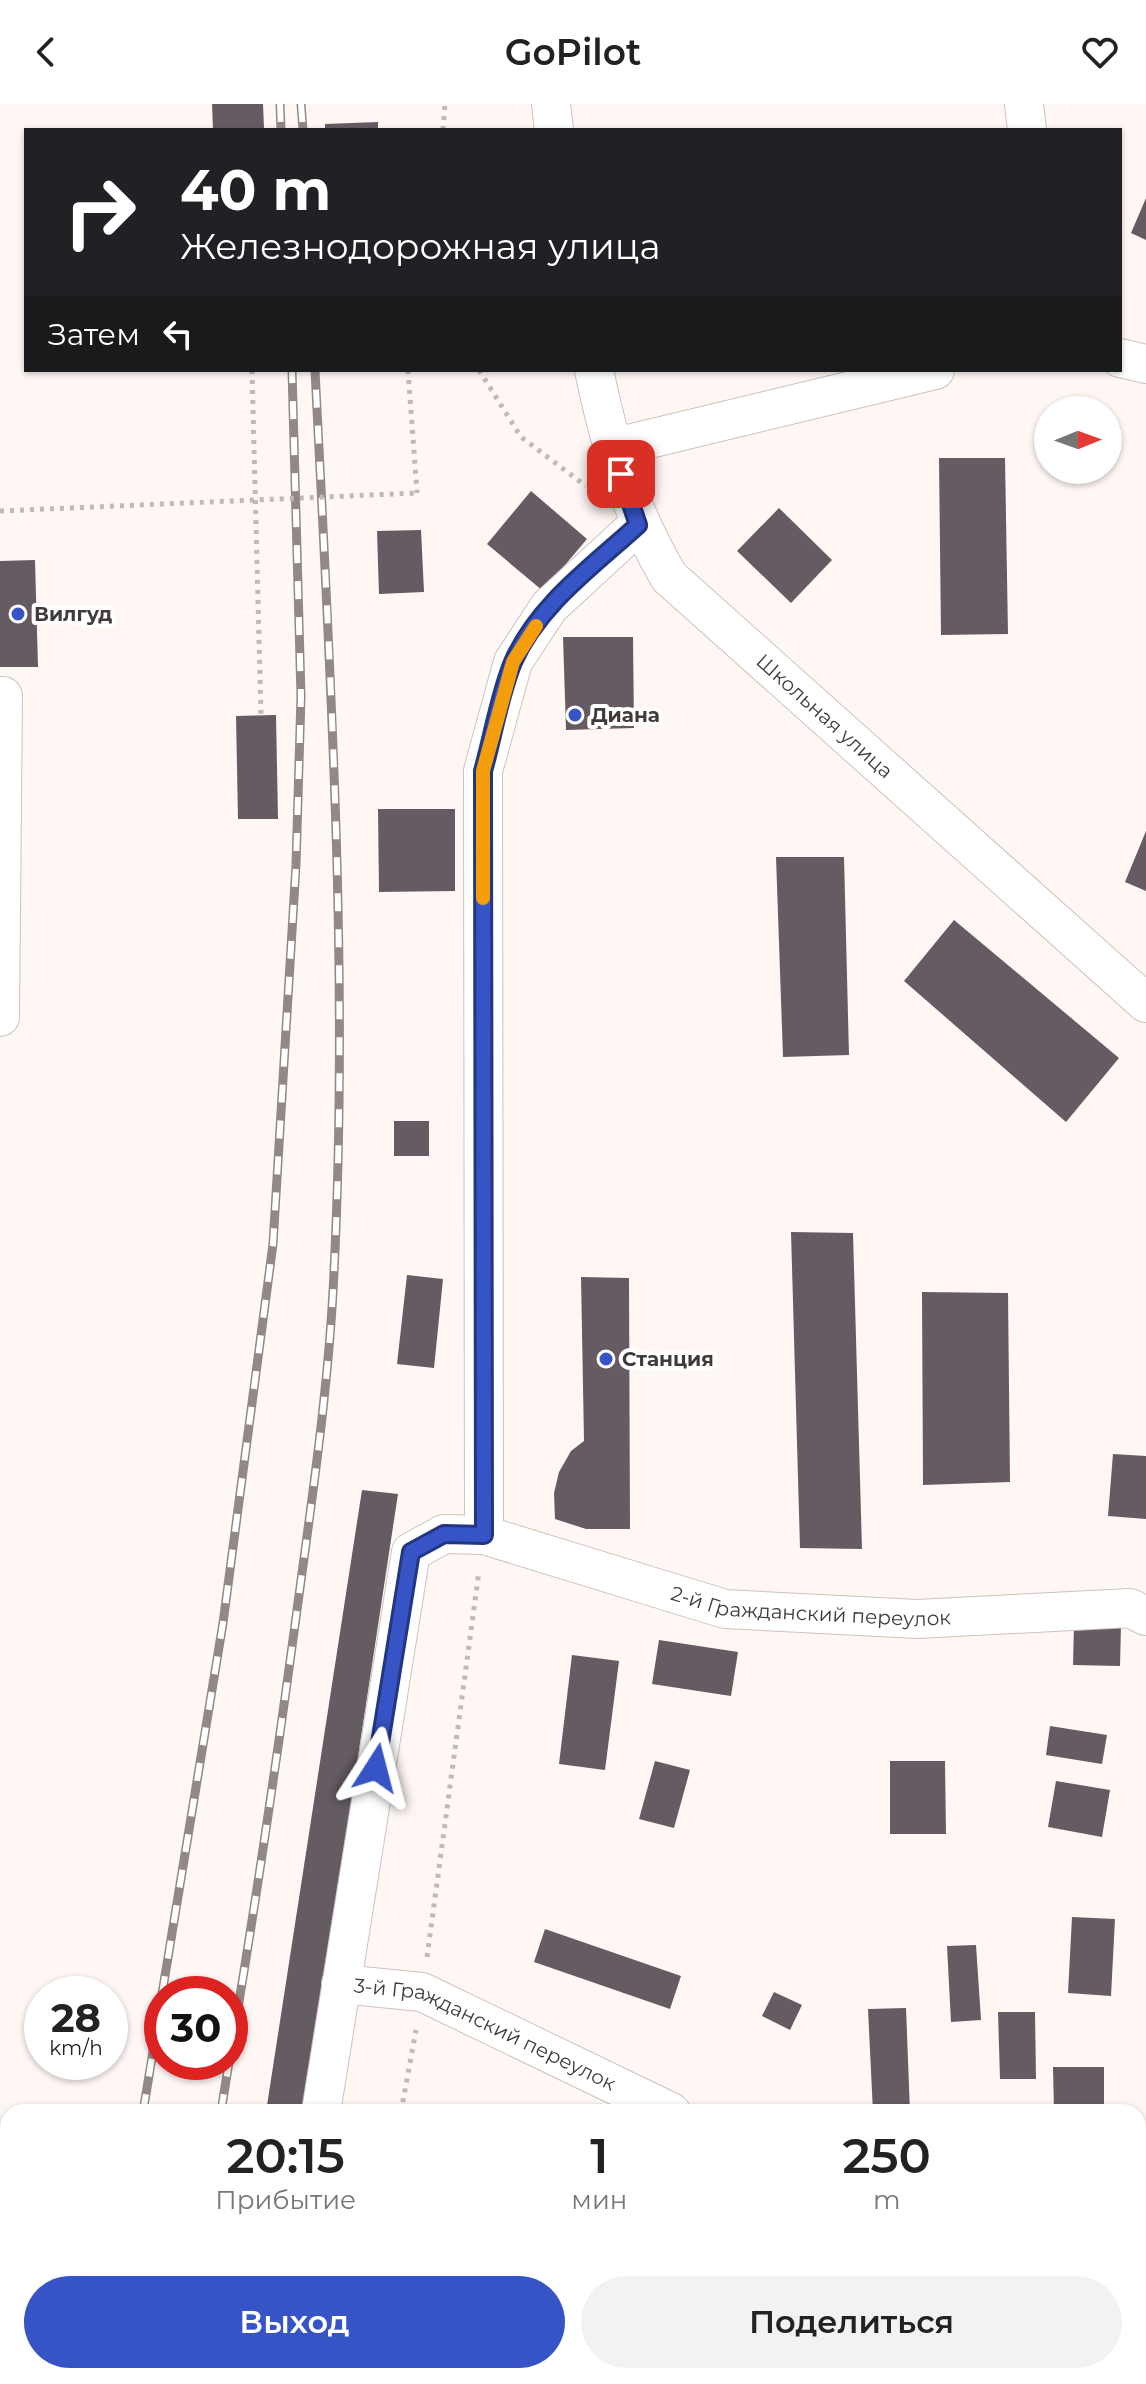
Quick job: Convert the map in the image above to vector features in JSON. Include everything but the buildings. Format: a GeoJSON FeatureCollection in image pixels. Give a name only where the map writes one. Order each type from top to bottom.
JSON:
{"type":"FeatureCollection","features":[{"type":"Feature","properties":{"kind":"street"},"geometry":{"type":"LineString","coordinates":[[551,104],[554,128]]}},
{"type":"Feature","properties":{"kind":"street"},"geometry":{"type":"LineString","coordinates":[[1024,104],[1027,128]]}},
{"type":"Feature","properties":{"kind":"street"},"geometry":{"type":"LineString","coordinates":[[1122,358],[1146,364]]}},
{"type":"Feature","properties":{"kind":"street","name":"Школьная улица"},"geometry":{"type":"LineString","coordinates":[[594,372],[612,448],[638,525],[669,577],[1146,1003]]}},
{"type":"Feature","properties":{"kind":"street"},"geometry":{"type":"LineString","coordinates":[[612,448],[927,372]]}},
{"type":"Feature","properties":{"kind":"street"},"geometry":{"type":"LineString","coordinates":[[484,1535],[483,771],[513,662],[549,607],[638,525]]}},
{"type":"Feature","properties":{"kind":"street"},"geometry":{"type":"LineString","coordinates":[[0,696],[3,696],[0,1017]]}},
{"type":"Feature","properties":{"kind":"street","name":"2-й Гражданский переулок"},"geometry":{"type":"LineString","coordinates":[[341,1984],[411,1552],[444,1534],[484,1535],[725,1609],[917,1619],[1130,1608],[1146,1616]]}},
{"type":"Feature","properties":{"kind":"street"},"geometry":{"type":"LineString","coordinates":[[322,2104],[341,1984]]}},
{"type":"Feature","properties":{"kind":"street","name":"3-й Гражданский переулок"},"geometry":{"type":"LineString","coordinates":[[341,1984],[422,1992],[654,2104]]}},
{"type":"Feature","properties":{"kind":"path"},"geometry":{"type":"LineString","coordinates":[[443,128],[445,104]]}},
{"type":"Feature","properties":{"kind":"path"},"geometry":{"type":"LineString","coordinates":[[252,372],[261,715]]}},
{"type":"Feature","properties":{"kind":"path"},"geometry":{"type":"LineString","coordinates":[[0,511],[417,493],[408,372]]}},
{"type":"Feature","properties":{"kind":"path"},"geometry":{"type":"LineString","coordinates":[[480,372],[521,437],[591,490]]}},
{"type":"Feature","properties":{"kind":"path"},"geometry":{"type":"LineString","coordinates":[[402,2104],[422,1992],[484,1535]]}},
{"type":"Feature","properties":{"kind":"railway"},"geometry":{"type":"LineString","coordinates":[[280,104],[281,128]]}},
{"type":"Feature","properties":{"kind":"railway"},"geometry":{"type":"LineString","coordinates":[[301,104],[303,128]]}},
{"type":"Feature","properties":{"kind":"railway"},"geometry":{"type":"LineString","coordinates":[[165,1976],[223,1623],[273,1244],[296,865],[301,696],[292,372]]}},
{"type":"Feature","properties":{"kind":"railway"},"geometry":{"type":"LineString","coordinates":[[243,1976],[282,1722],[308,1526],[324,1399],[334,1272],[339,934],[332,708],[315,372]]}},
{"type":"Feature","properties":{"kind":"railway"},"geometry":{"type":"LineString","coordinates":[[144,2104],[148,2080]]}},
{"type":"Feature","properties":{"kind":"railway"},"geometry":{"type":"LineString","coordinates":[[222,2104],[226,2080]]}},
{"type":"Feature","properties":{"kind":"slow traffic"},"geometry":{"type":"LineString","coordinates":[[483,898],[483,771],[513,662],[536,626]]}},
{"type":"Feature","properties":{"kind":"place","name":"Вилгуд"},"geometry":{"type":"Point","coordinates":[18,614]}},
{"type":"Feature","properties":{"kind":"place","name":"Диана"},"geometry":{"type":"Point","coordinates":[575,715]}},
{"type":"Feature","properties":{"kind":"place","name":"Станция"},"geometry":{"type":"Point","coordinates":[606,1359]}},
{"type":"Feature","properties":{"kind":"route"},"geometry":{"type":"LineString","coordinates":[[376,1768],[411,1552],[444,1534],[484,1535],[483,771],[513,662],[549,607],[638,525],[621,474]]}}]}
